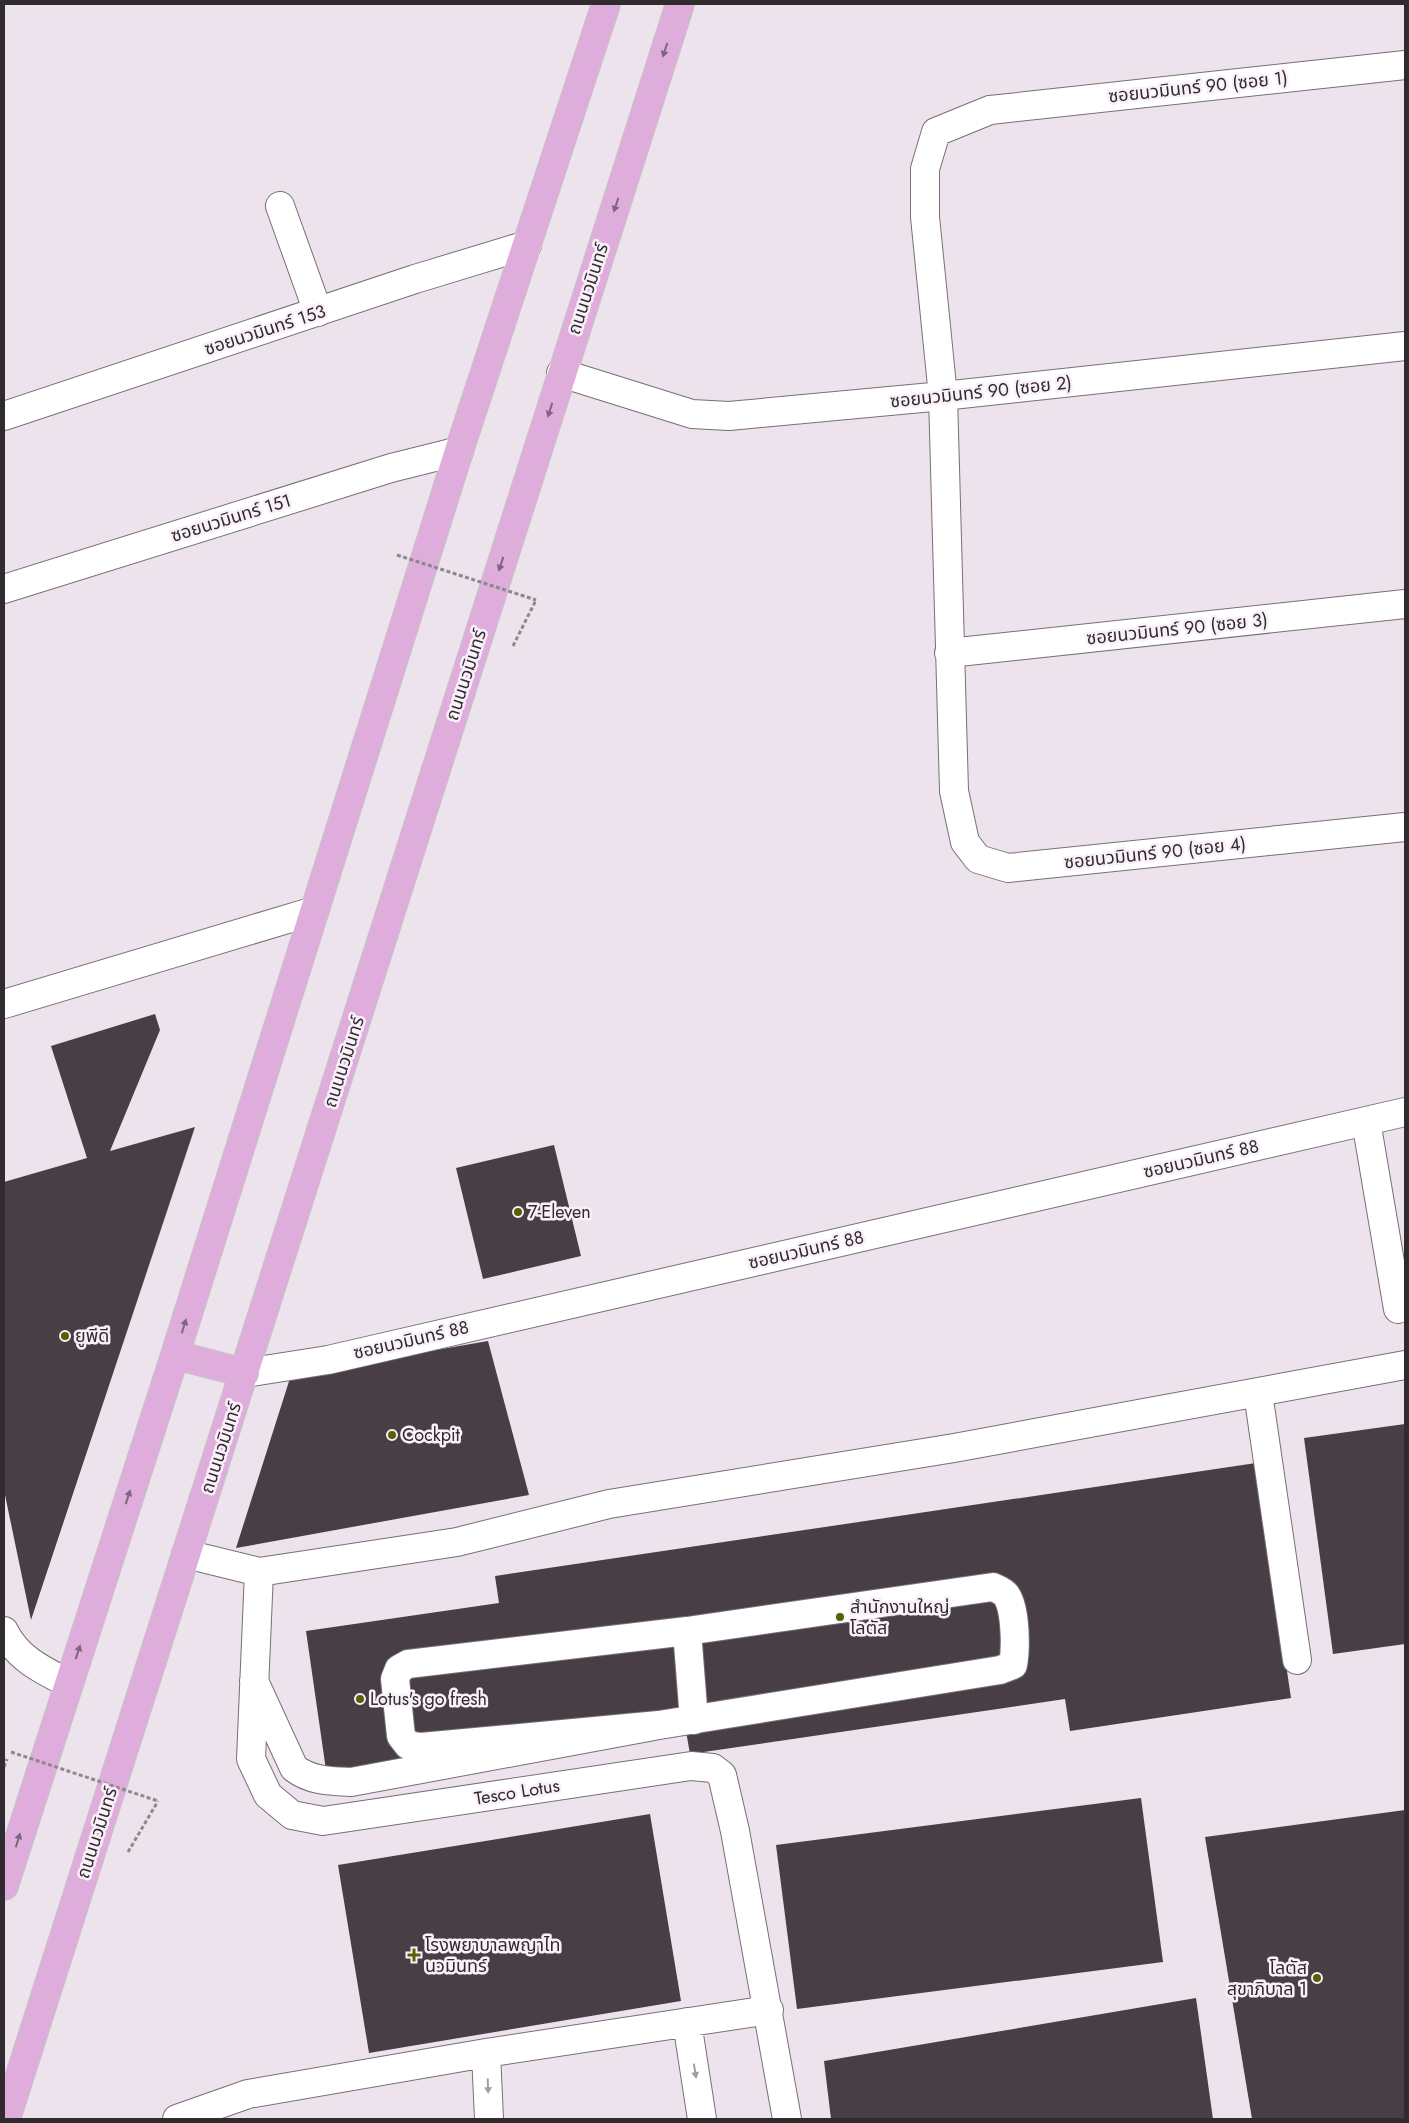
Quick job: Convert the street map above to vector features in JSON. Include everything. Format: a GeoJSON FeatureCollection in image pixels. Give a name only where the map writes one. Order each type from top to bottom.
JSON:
{"type":"FeatureCollection","features":[{"type":"Feature","properties":{"kind":"main road"},"geometry":{"type":"LineString","coordinates":[[4,1886],[175,1355],[459,451],[606,4]]}},
{"type":"Feature","properties":{"kind":"main road","name":"ถนนนวมินทร์"},"geometry":{"type":"LineString","coordinates":[[6,2119],[680,4]]}},
{"type":"Feature","properties":{"kind":"main road"},"geometry":{"type":"LineString","coordinates":[[175,1355],[245,1373]]}},
{"type":"Feature","properties":{"kind":"street","name":"ซอยนวมินทร์ 90 (ซอย 1)"},"geometry":{"type":"LineString","coordinates":[[943,396],[925,217],[925,169],[936,132],[990,110],[1405,65]]}},
{"type":"Feature","properties":{"kind":"street"},"geometry":{"type":"LineString","coordinates":[[280,206],[318,312]]}},
{"type":"Feature","properties":{"kind":"street","name":"ซอยนวมินทร์ 153"},"geometry":{"type":"LineString","coordinates":[[4,416],[416,279],[527,245]]}},
{"type":"Feature","properties":{"kind":"street","name":"ซอยนวมินทร์ 90 (ซอย 2)"},"geometry":{"type":"LineString","coordinates":[[562,373],[692,414],[729,416],[943,396],[1405,346]]}},
{"type":"Feature","properties":{"kind":"street","name":"ซอยนวมินทร์ 90 (ซอย 4)"},"geometry":{"type":"LineString","coordinates":[[943,396],[954,791],[966,842],[978,859],[1008,868],[1405,827]]}},
{"type":"Feature","properties":{"kind":"street","name":"ซอยนวมินทร์ 151"},"geometry":{"type":"LineString","coordinates":[[4,589],[390,468],[459,451]]}},
{"type":"Feature","properties":{"kind":"street","name":"ซอยนวมินทร์ 90 (ซอย 3)"},"geometry":{"type":"LineString","coordinates":[[949,653],[1405,604]]}},
{"type":"Feature","properties":{"kind":"street"},"geometry":{"type":"LineString","coordinates":[[4,1004],[314,911]]}},
{"type":"Feature","properties":{"kind":"street","name":"ซอยนวมินทร์ 88"},"geometry":{"type":"LineString","coordinates":[[245,1373],[328,1360],[1405,1112]]}},
{"type":"Feature","properties":{"kind":"street"},"geometry":{"type":"LineString","coordinates":[[1366,1121],[1398,1309]]}},
{"type":"Feature","properties":{"kind":"street"},"geometry":{"type":"LineString","coordinates":[[186,1554],[259,1572],[457,1542],[609,1504],[954,1448],[1405,1365]]}},
{"type":"Feature","properties":{"kind":"street"},"geometry":{"type":"LineString","coordinates":[[1258,1393],[1297,1660]]}},
{"type":"Feature","properties":{"kind":"street","name":"Tesco Lotus"},"geometry":{"type":"LineString","coordinates":[[259,1572],[251,1759],[268,1795],[292,1816],[323,1821],[691,1766],[713,1768],[722,1775],[731,1812],[769,2010],[787,2119]]}},
{"type":"Feature","properties":{"kind":"street"},"geometry":{"type":"LineString","coordinates":[[254,1681],[294,1768],[304,1776],[325,1781],[351,1782],[659,1725],[1000,1670],[1014,1666],[1015,1652],[1010,1603],[1005,1593],[993,1587],[687,1631],[408,1664],[399,1669],[395,1679],[401,1736],[408,1745],[420,1747],[659,1725]]}},
{"type":"Feature","properties":{"kind":"street"},"geometry":{"type":"LineString","coordinates":[[4,1631],[11,1645],[36,1667],[68,1683]]}},
{"type":"Feature","properties":{"kind":"street"},"geometry":{"type":"LineString","coordinates":[[687,1631],[694,1720]]}},
{"type":"Feature","properties":{"kind":"street"},"geometry":{"type":"LineString","coordinates":[[177,2119],[248,2094],[486,2053],[769,2010]]}},
{"type":"Feature","properties":{"kind":"street"},"geometry":{"type":"LineString","coordinates":[[687,2022],[702,2119]]}},
{"type":"Feature","properties":{"kind":"street"},"geometry":{"type":"LineString","coordinates":[[486,2053],[489,2119]]}},
{"type":"Feature","properties":{"kind":"path"},"geometry":{"type":"LineString","coordinates":[[398,555],[536,600],[510,652]]}},
{"type":"Feature","properties":{"kind":"path"},"geometry":{"type":"LineString","coordinates":[[11,1752],[158,1801],[126,1856]]}},
{"type":"Feature","properties":{"kind":"building","name":"ยูพีดี"},"geometry":{"type":"Polygon","coordinates":[[[155,1014],[160,1030],[110,1151],[195,1127],[31,1620],[4,1490],[4,1182],[87,1158],[51,1046],[155,1014]]]}},
{"type":"Feature","properties":{"kind":"building","name":"7-Eleven"},"geometry":{"type":"Polygon","coordinates":[[[554,1145],[581,1256],[483,1279],[456,1168],[554,1145]]]}},
{"type":"Feature","properties":{"kind":"building","name":"Cockpit"},"geometry":{"type":"Polygon","coordinates":[[[488,1341],[529,1495],[236,1548],[291,1375],[488,1341]]]}},
{"type":"Feature","properties":{"kind":"building"},"geometry":{"type":"Polygon","coordinates":[[[1405,1424],[1405,1644],[1333,1654],[1304,1438],[1405,1424]]]}},
{"type":"Feature","properties":{"kind":"building","name":"สำนักงานใหญ่ โลตัส"},"geometry":{"type":"Polygon","coordinates":[[[1256,1463],[1291,1698],[1070,1731],[1065,1699],[690,1754],[686,1731],[328,1784],[306,1631],[499,1603],[495,1576],[1256,1463]]]}},
{"type":"Feature","properties":{"kind":"building"},"geometry":{"type":"Polygon","coordinates":[[[1141,1798],[1163,1962],[797,2009],[776,1845],[1141,1798]]]}},
{"type":"Feature","properties":{"kind":"building","name":"โลตัส สุขาภิบาล 1"},"geometry":{"type":"Polygon","coordinates":[[[1405,1810],[1405,2119],[1252,2119],[1205,1837],[1405,1810]]]}},
{"type":"Feature","properties":{"kind":"building"},"geometry":{"type":"Polygon","coordinates":[[[650,1814],[681,2001],[369,2053],[338,1865],[650,1814]]]}},
{"type":"Feature","properties":{"kind":"building"},"geometry":{"type":"Polygon","coordinates":[[[1196,1998],[1213,2119],[831,2119],[824,2061],[1196,1998]]]}},
{"type":"Feature","properties":{"kind":"place","name":"7-Eleven"},"geometry":{"type":"Point","coordinates":[518,1212]}},
{"type":"Feature","properties":{"kind":"place","name":"ยูพีดี"},"geometry":{"type":"Point","coordinates":[65,1336]}},
{"type":"Feature","properties":{"kind":"place","name":"Cockpit"},"geometry":{"type":"Point","coordinates":[392,1435]}},
{"type":"Feature","properties":{"kind":"place","name":"สำนักงานใหญ่ โลตัส"},"geometry":{"type":"Point","coordinates":[840,1617]}},
{"type":"Feature","properties":{"kind":"place","name":"Lotus's go fresh"},"geometry":{"type":"Point","coordinates":[360,1699]}},
{"type":"Feature","properties":{"kind":"place","name":"โรงพยาบาลพญาไท นวมินทร์"},"geometry":{"type":"Point","coordinates":[414,1955]}},
{"type":"Feature","properties":{"kind":"place","name":"โลตัส สุขาภิบาล 1"},"geometry":{"type":"Point","coordinates":[1317,1978]}}]}
